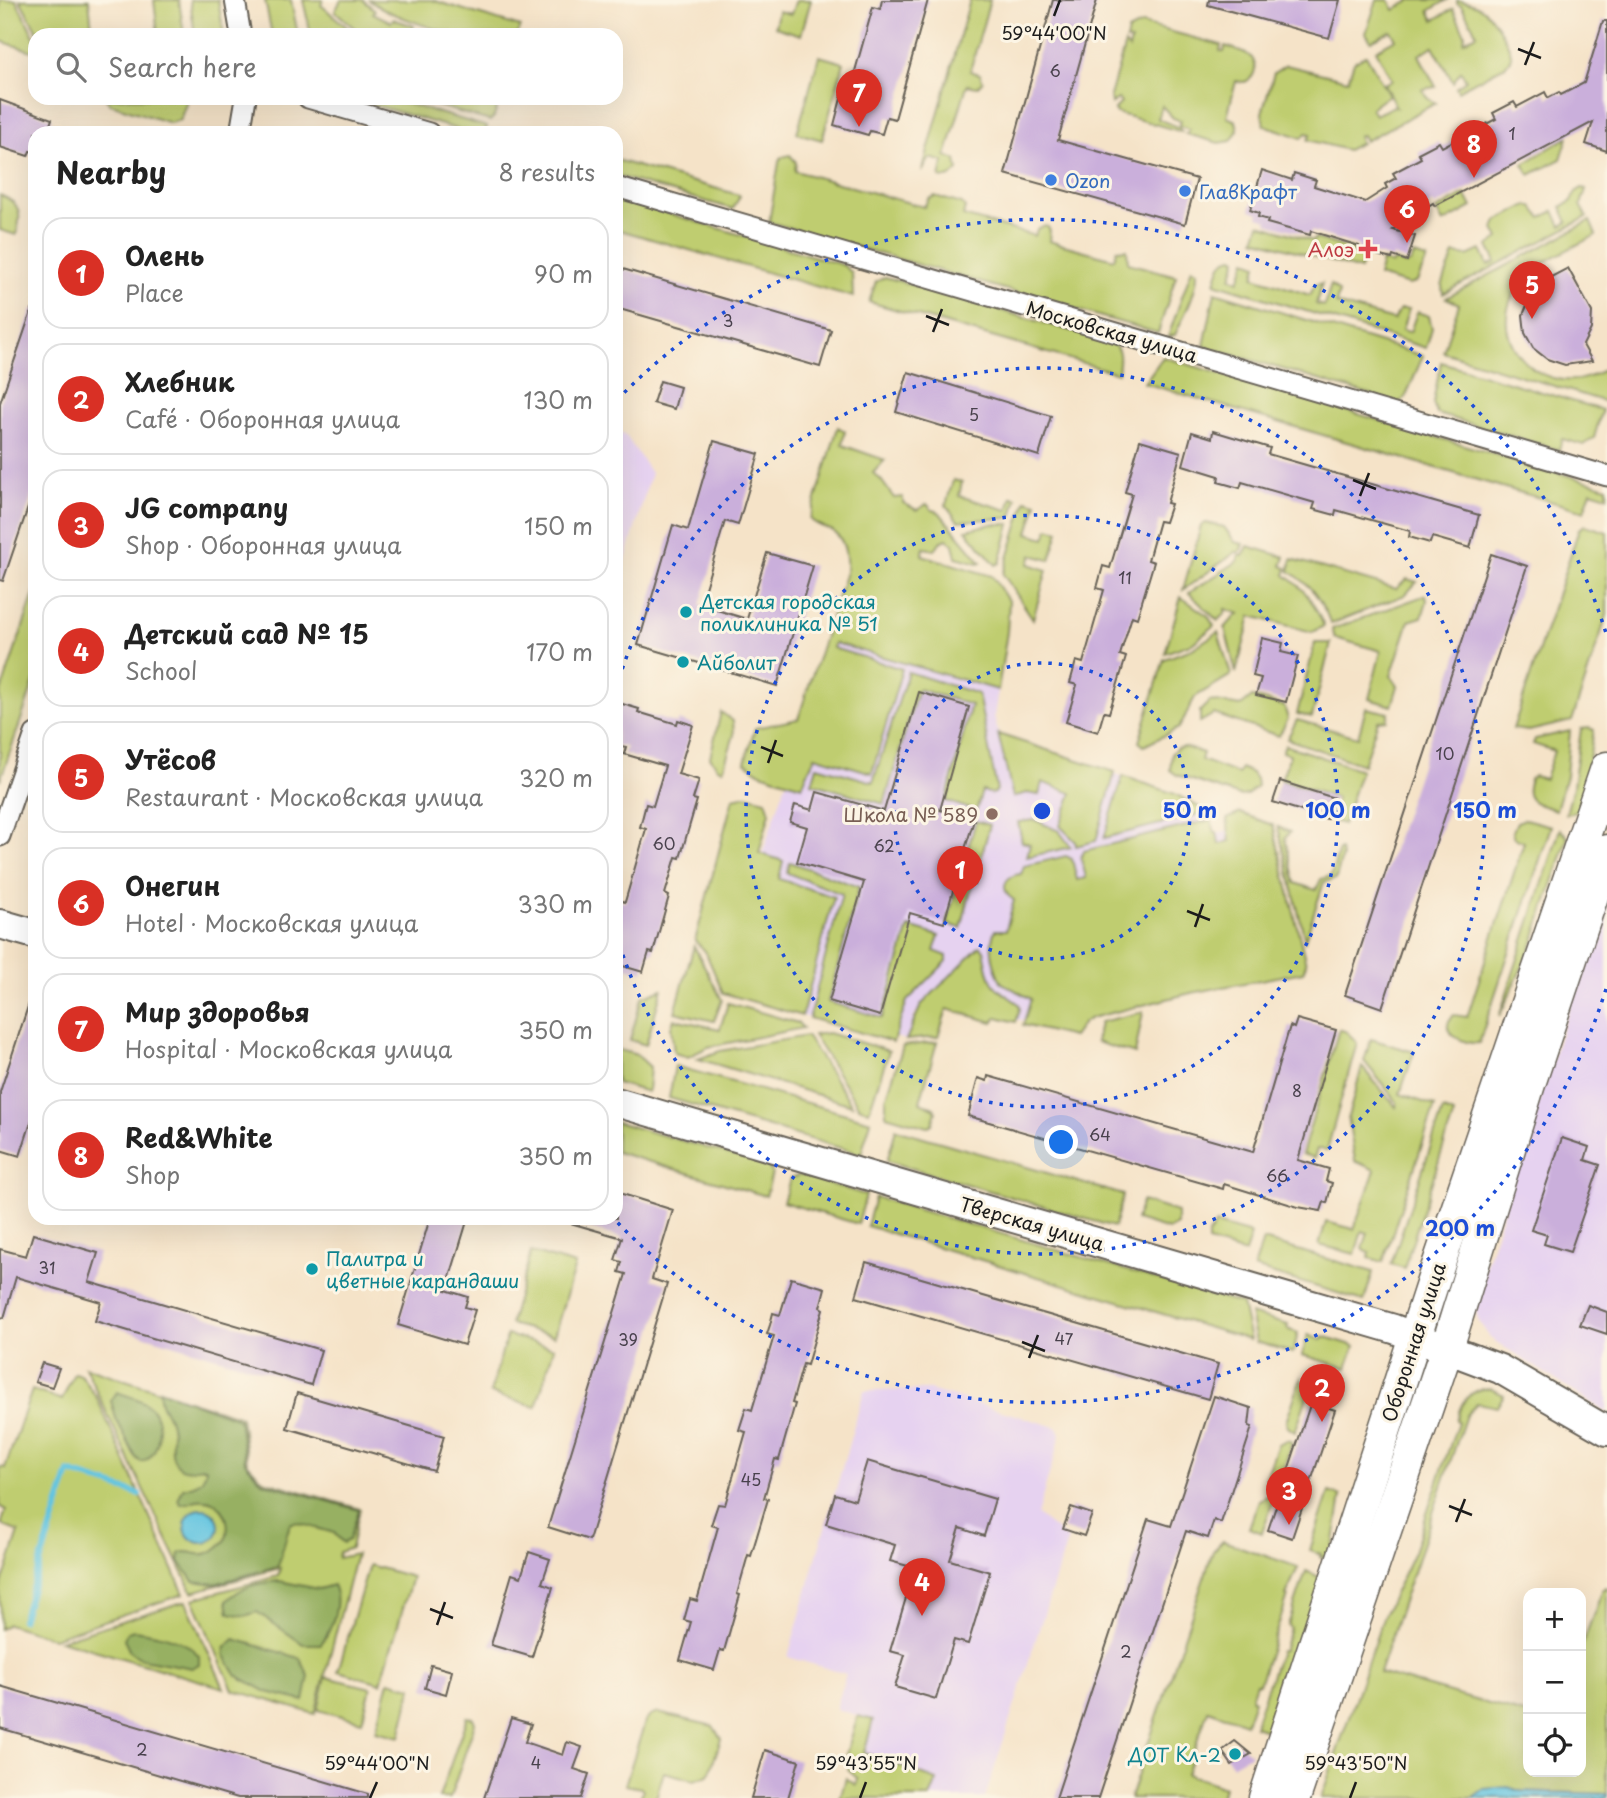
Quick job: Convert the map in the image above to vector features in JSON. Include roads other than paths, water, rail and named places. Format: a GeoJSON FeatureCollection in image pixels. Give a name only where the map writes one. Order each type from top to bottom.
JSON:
{"type":"FeatureCollection","features":[{"type":"Feature","properties":{"kind":"main road","name":"Оборонная улица"},"geometry":{"type":"LineString","coordinates":[[1265,1798],[1415,1336],[1607,768]]}},
{"type":"Feature","properties":{"kind":"main road","name":"Оборонная улица"},"geometry":{"type":"LineString","coordinates":[[1294,1798],[1447,1348],[1528,1087],[1607,850]]}},
{"type":"Feature","properties":{"kind":"main road"},"geometry":{"type":"LineString","coordinates":[[0,924],[28,932]]}},
{"type":"Feature","properties":{"kind":"main road","name":"Тверская улица"},"geometry":{"type":"LineString","coordinates":[[623,1104],[1415,1336],[1500,1369],[1607,1431]]}},
{"type":"Feature","properties":{"kind":"street"},"geometry":{"type":"LineString","coordinates":[[235,0],[240,28]]}},
{"type":"Feature","properties":{"kind":"street"},"geometry":{"type":"LineString","coordinates":[[241,126],[245,105]]}},
{"type":"Feature","properties":{"kind":"street"},"geometry":{"type":"LineString","coordinates":[[331,105],[405,126]]}},
{"type":"Feature","properties":{"kind":"street","name":"Московская улица"},"geometry":{"type":"LineString","coordinates":[[623,189],[1607,476]]}},
{"type":"Feature","properties":{"kind":"street"},"geometry":{"type":"LineString","coordinates":[[0,836],[28,754]]}},
{"type":"Feature","properties":{"kind":"water"},"geometry":{"type":"Polygon","coordinates":[[[202,1509],[214,1514],[219,1526],[214,1538],[202,1543],[190,1538],[185,1526],[190,1514],[202,1509]]]}},
{"type":"Feature","properties":{"kind":"water"},"geometry":{"type":"Polygon","coordinates":[[[1508,1787],[1520,1791],[1607,1794],[1607,1798],[1472,1798],[1484,1789],[1508,1787]]]}},
{"type":"Feature","properties":{"kind":"waterway"},"geometry":{"type":"LineString","coordinates":[[22,1620],[69,1472],[139,1494]]}},
{"type":"Feature","properties":{"kind":"place","name":"Мир здоровья"},"geometry":{"type":"Point","coordinates":[859,127]}},
{"type":"Feature","properties":{"kind":"place","name":"Red&White"},"geometry":{"type":"Point","coordinates":[1474,178]}},
{"type":"Feature","properties":{"kind":"place","name":"Ozon"},"geometry":{"type":"Point","coordinates":[1051,180]}},
{"type":"Feature","properties":{"kind":"place","name":"ГлавКрафт"},"geometry":{"type":"Point","coordinates":[1185,191]}},
{"type":"Feature","properties":{"kind":"place","name":"Онегин"},"geometry":{"type":"Point","coordinates":[1407,243]}},
{"type":"Feature","properties":{"kind":"place","name":"Алоэ"},"geometry":{"type":"Point","coordinates":[1368,249]}},
{"type":"Feature","properties":{"kind":"place","name":"Утёсов"},"geometry":{"type":"Point","coordinates":[1532,319]}},
{"type":"Feature","properties":{"kind":"place","name":"Детская городская поликлиника № 51"},"geometry":{"type":"Point","coordinates":[686,612]}},
{"type":"Feature","properties":{"kind":"place","name":"Айболит"},"geometry":{"type":"Point","coordinates":[683,662]}},
{"type":"Feature","properties":{"kind":"place","name":"Школа № 589"},"geometry":{"type":"Point","coordinates":[992,814]}},
{"type":"Feature","properties":{"kind":"place","name":"Олень"},"geometry":{"type":"Point","coordinates":[960,904]}},
{"type":"Feature","properties":{"kind":"place","name":"Палитра и цветные карандаши"},"geometry":{"type":"Point","coordinates":[312,1269]}},
{"type":"Feature","properties":{"kind":"place","name":"Хлебник"},"geometry":{"type":"Point","coordinates":[1322,1422]}},
{"type":"Feature","properties":{"kind":"place","name":"JG company"},"geometry":{"type":"Point","coordinates":[1289,1525]}},
{"type":"Feature","properties":{"kind":"place","name":"Детский сад № 15"},"geometry":{"type":"Point","coordinates":[922,1616]}},
{"type":"Feature","properties":{"kind":"place","name":"ДОТ Кл-2"},"geometry":{"type":"Point","coordinates":[1235,1754]}}]}
